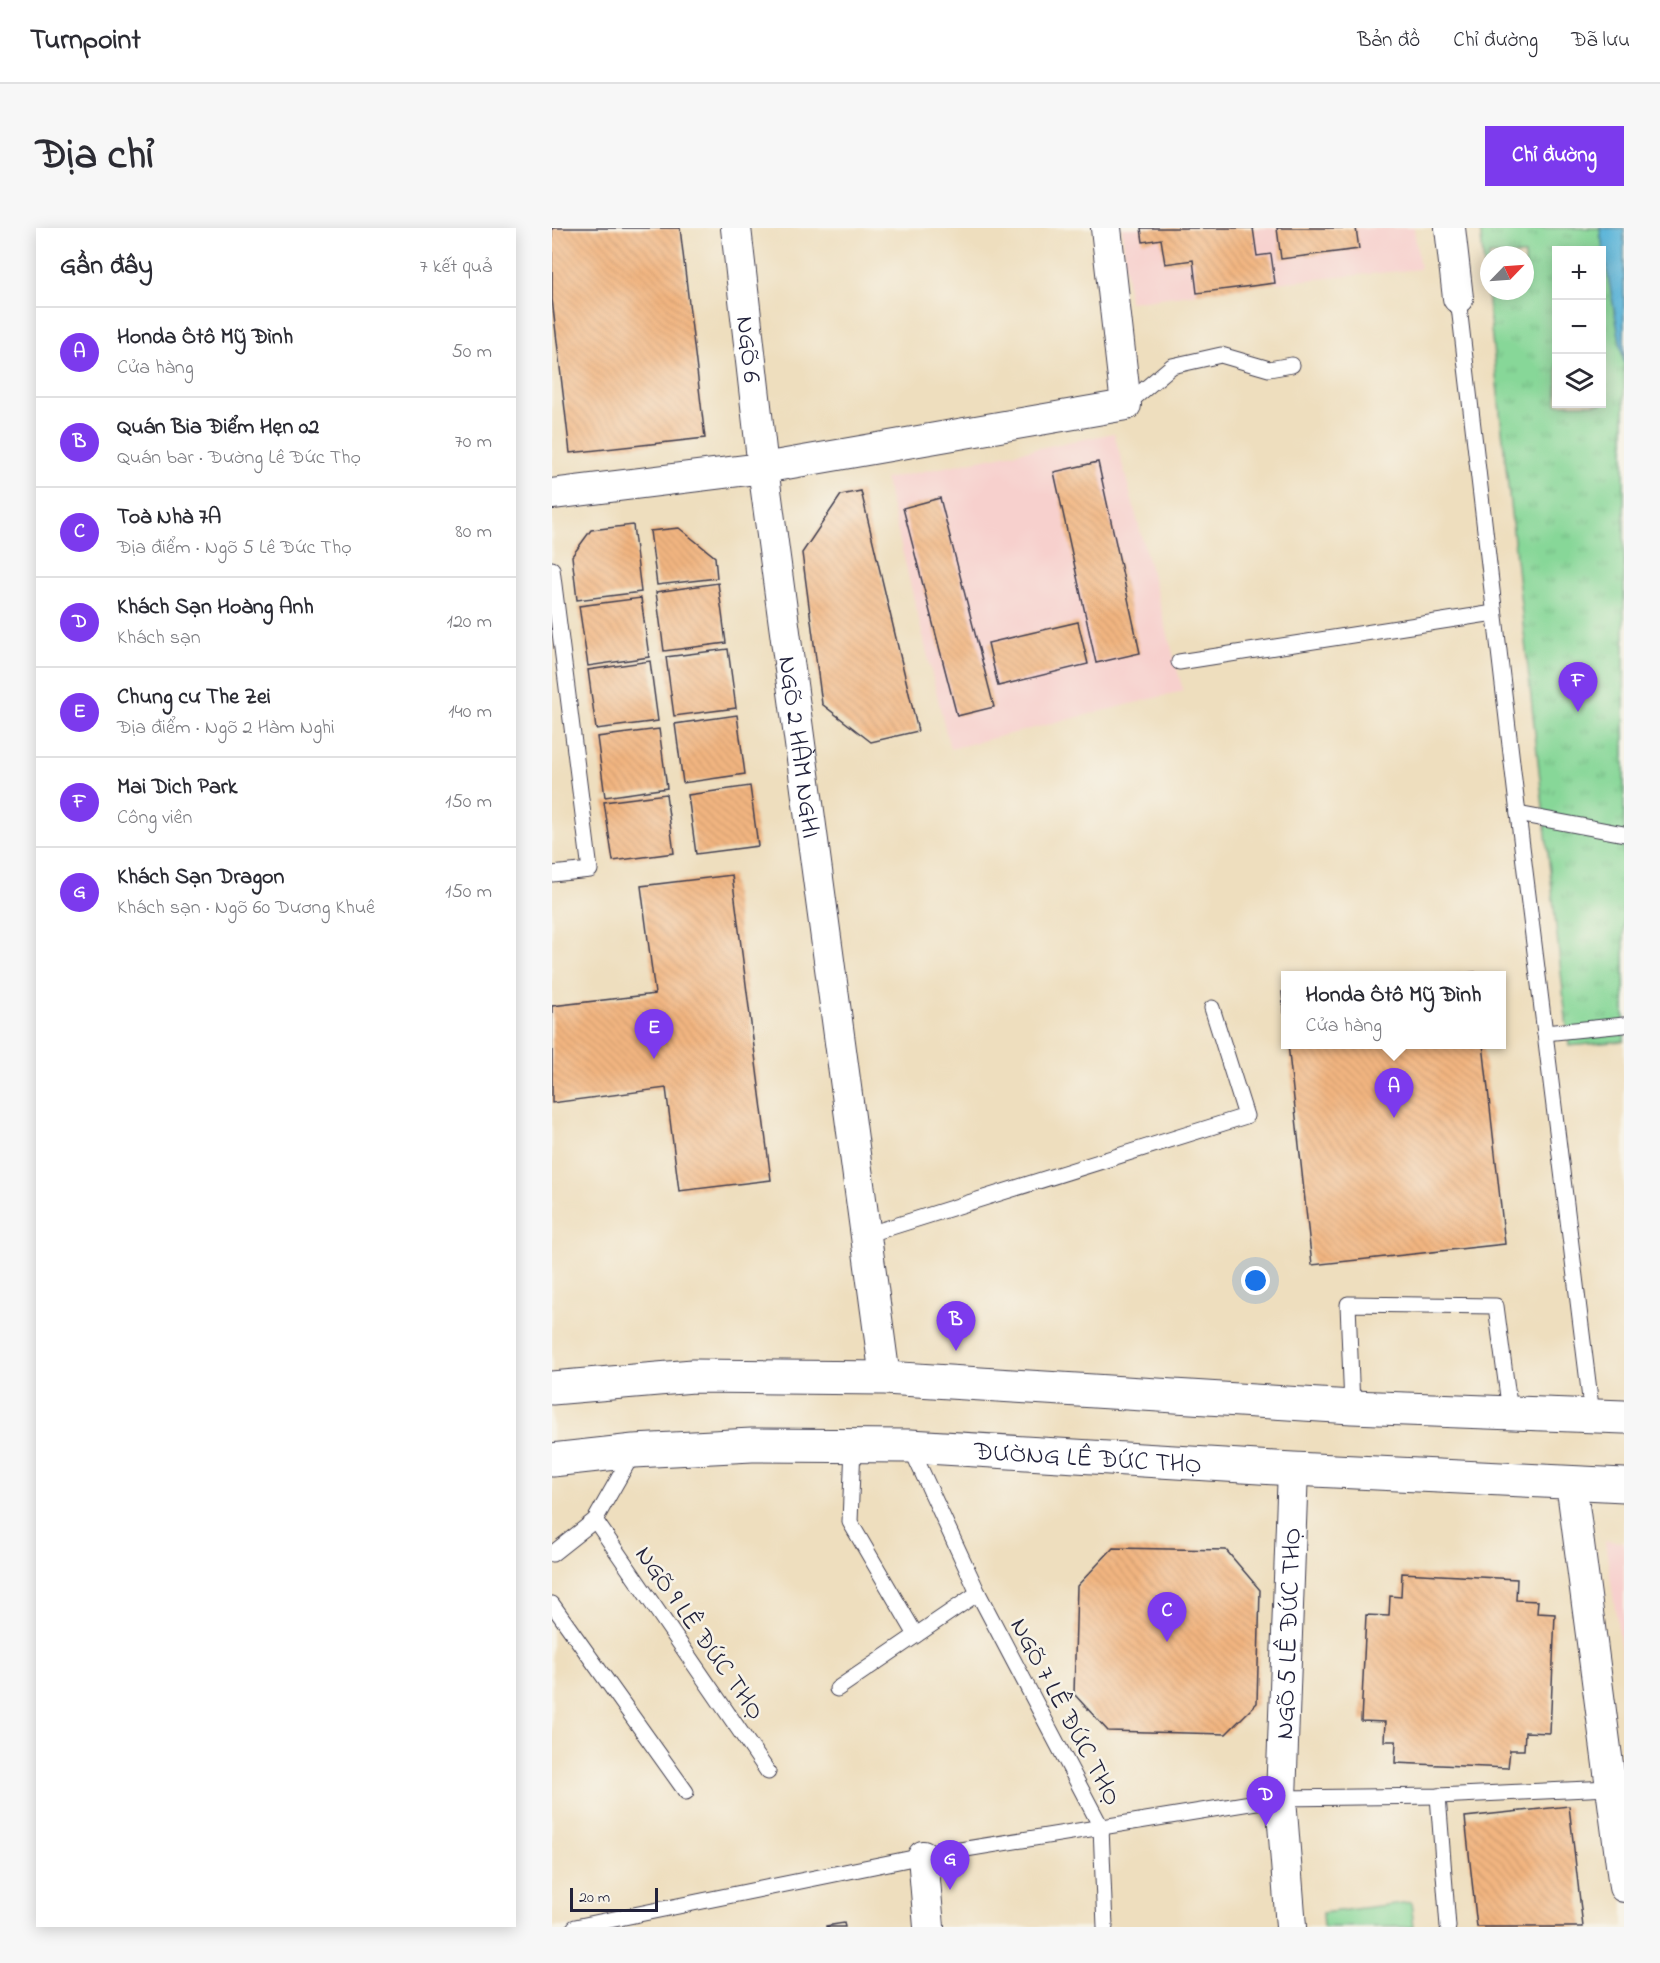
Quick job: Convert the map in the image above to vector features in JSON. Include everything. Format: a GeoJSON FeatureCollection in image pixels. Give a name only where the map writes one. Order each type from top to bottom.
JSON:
{"type":"FeatureCollection","features":[{"type":"Feature","properties":{"kind":"main road"},"geometry":{"type":"LineString","coordinates":[[552,1388],[693,1376],[885,1378],[1352,1407],[1624,1417]]}},
{"type":"Feature","properties":{"kind":"main road","name":"ĐƯỜNG LÊ ĐỨC THỌ"},"geometry":{"type":"LineString","coordinates":[[552,1460],[634,1451],[752,1445],[910,1446],[1293,1469],[1624,1485]]}},
{"type":"Feature","properties":{"kind":"street","name":"NGÕ 6"},"geometry":{"type":"LineString","coordinates":[[736,228],[763,468]]}},
{"type":"Feature","properties":{"kind":"street"},"geometry":{"type":"LineString","coordinates":[[552,494],[763,468],[1126,405],[1106,228]]}},
{"type":"Feature","properties":{"kind":"street"},"geometry":{"type":"LineString","coordinates":[[1450,228],[1458,298]]}},
{"type":"Feature","properties":{"kind":"street","name":"NGÕ 2 HÀM NGHI"},"geometry":{"type":"LineString","coordinates":[[763,468],[885,1378]]}},
{"type":"Feature","properties":{"kind":"street","name":"NGÕ 5 LÊ ĐỨC THỌ"},"geometry":{"type":"LineString","coordinates":[[1292,1927],[1281,1798],[1293,1469]]}},
{"type":"Feature","properties":{"kind":"street"},"geometry":{"type":"LineString","coordinates":[[1571,1482],[1624,1887]]}},
{"type":"Feature","properties":{"kind":"street"},"geometry":{"type":"LineString","coordinates":[[923,1856],[929,1927]]}},
{"type":"Feature","properties":{"kind":"lane"},"geometry":{"type":"LineString","coordinates":[[1458,298],[1518,814],[1592,1415]]}},
{"type":"Feature","properties":{"kind":"lane"},"geometry":{"type":"LineString","coordinates":[[1126,405],[1172,366],[1221,355],[1269,369],[1292,365]]}},
{"type":"Feature","properties":{"kind":"lane"},"geometry":{"type":"LineString","coordinates":[[552,569],[590,870],[552,874]]}},
{"type":"Feature","properties":{"kind":"lane"},"geometry":{"type":"LineString","coordinates":[[1179,662],[1494,613]]}},
{"type":"Feature","properties":{"kind":"lane"},"geometry":{"type":"LineString","coordinates":[[1518,814],[1624,834]]}},
{"type":"Feature","properties":{"kind":"lane"},"geometry":{"type":"LineString","coordinates":[[866,1235],[1246,1116],[1212,1008]]}},
{"type":"Feature","properties":{"kind":"lane"},"geometry":{"type":"LineString","coordinates":[[1545,1032],[1624,1025]]}},
{"type":"Feature","properties":{"kind":"lane"},"geometry":{"type":"LineString","coordinates":[[1352,1407],[1348,1304],[1496,1306],[1510,1412]]}},
{"type":"Feature","properties":{"kind":"lane"},"geometry":{"type":"LineString","coordinates":[[853,1446],[850,1522],[916,1635]]}},
{"type":"Feature","properties":{"kind":"lane","name":"NGÕ 7 LÊ ĐỨC THỌ"},"geometry":{"type":"LineString","coordinates":[[910,1446],[978,1593],[1101,1827],[1105,1927]]}},
{"type":"Feature","properties":{"kind":"lane"},"geometry":{"type":"LineString","coordinates":[[552,1554],[595,1520],[634,1451]]}},
{"type":"Feature","properties":{"kind":"lane","name":"NGÕ 9 LÊ ĐỨC THỌ"},"geometry":{"type":"LineString","coordinates":[[595,1520],[768,1772]]}},
{"type":"Feature","properties":{"kind":"lane"},"geometry":{"type":"LineString","coordinates":[[837,1689],[978,1593]]}},
{"type":"Feature","properties":{"kind":"lane"},"geometry":{"type":"LineString","coordinates":[[552,1604],[686,1792]]}},
{"type":"Feature","properties":{"kind":"lane"},"geometry":{"type":"LineString","coordinates":[[575,1927],[923,1856],[1281,1798],[1438,1796],[1610,1788]]}},
{"type":"Feature","properties":{"kind":"lane"},"geometry":{"type":"LineString","coordinates":[[1438,1796],[1448,1927]]}},
{"type":"Feature","properties":{"kind":"shaded area"},"geometry":{"type":"Polygon","coordinates":[[[1122,228],[1414,228],[1420,269],[1275,283],[1129,302],[1122,228]]]}},
{"type":"Feature","properties":{"kind":"shaded area"},"geometry":{"type":"Polygon","coordinates":[[[1114,433],[1183,691],[950,749],[885,479],[1114,433]]]}},
{"type":"Feature","properties":{"kind":"shaded area"},"geometry":{"type":"Polygon","coordinates":[[[1605,1541],[1624,1542],[1624,1670],[1605,1541]]]}},
{"type":"Feature","properties":{"kind":"green space"},"geometry":{"type":"Polygon","coordinates":[[[1480,228],[1624,228],[1624,1041],[1569,1046],[1488,300],[1534,300],[1534,246],[1482,246],[1480,228]]]}},
{"type":"Feature","properties":{"kind":"green space"},"geometry":{"type":"Polygon","coordinates":[[[1411,1902],[1414,1927],[1323,1927],[1322,1913],[1411,1902]]]}},
{"type":"Feature","properties":{"kind":"water"},"geometry":{"type":"Polygon","coordinates":[[[1600,228],[1624,228],[1624,364],[1606,265],[1606,246],[1603,246],[1600,228]]]}},
{"type":"Feature","properties":{"kind":"building"},"geometry":{"type":"Polygon","coordinates":[[[552,228],[680,228],[705,438],[570,453],[552,299],[552,228]]]}},
{"type":"Feature","properties":{"kind":"building"},"geometry":{"type":"Polygon","coordinates":[[[1141,228],[1253,228],[1257,256],[1271,254],[1275,283],[1197,293],[1193,260],[1165,264],[1161,239],[1143,242],[1141,228]]]}},
{"type":"Feature","properties":{"kind":"building"},"geometry":{"type":"Polygon","coordinates":[[[1277,228],[1356,228],[1359,249],[1281,259],[1277,228]]]}},
{"type":"Feature","properties":{"kind":"building"},"geometry":{"type":"Polygon","coordinates":[[[1098,462],[1140,653],[1096,663],[1054,472],[1098,462]]]}},
{"type":"Feature","properties":{"kind":"building"},"geometry":{"type":"Polygon","coordinates":[[[861,491],[918,731],[871,742],[822,704],[802,553],[841,495],[861,491]]]}},
{"type":"Feature","properties":{"kind":"building"},"geometry":{"type":"Polygon","coordinates":[[[940,498],[994,707],[957,716],[903,508],[940,498]]]}},
{"type":"Feature","properties":{"kind":"building"},"geometry":{"type":"Polygon","coordinates":[[[633,525],[641,592],[577,600],[572,556],[591,530],[633,525]]]}},
{"type":"Feature","properties":{"kind":"building"},"geometry":{"type":"Polygon","coordinates":[[[679,528],[715,557],[717,578],[657,585],[650,531],[679,528]]]}},
{"type":"Feature","properties":{"kind":"building"},"geometry":{"type":"Polygon","coordinates":[[[718,583],[726,643],[664,651],[656,592],[718,583]]]}},
{"type":"Feature","properties":{"kind":"building"},"geometry":{"type":"Polygon","coordinates":[[[641,598],[649,657],[588,666],[579,606],[641,598]]]}},
{"type":"Feature","properties":{"kind":"building"},"geometry":{"type":"Polygon","coordinates":[[[1078,622],[1088,664],[998,686],[988,643],[1078,622]]]}},
{"type":"Feature","properties":{"kind":"building"},"geometry":{"type":"Polygon","coordinates":[[[728,649],[736,708],[674,716],[666,657],[728,649]]]}},
{"type":"Feature","properties":{"kind":"building"},"geometry":{"type":"Polygon","coordinates":[[[650,661],[658,721],[596,729],[588,670],[650,661]]]}},
{"type":"Feature","properties":{"kind":"building"},"geometry":{"type":"Polygon","coordinates":[[[737,715],[745,774],[683,783],[675,724],[737,715]]]}},
{"type":"Feature","properties":{"kind":"building"},"geometry":{"type":"Polygon","coordinates":[[[659,729],[667,788],[605,797],[597,737],[659,729]]]}},
{"type":"Feature","properties":{"kind":"building"},"geometry":{"type":"Polygon","coordinates":[[[750,786],[758,846],[696,854],[688,795],[750,786]]]}},
{"type":"Feature","properties":{"kind":"building"},"geometry":{"type":"Polygon","coordinates":[[[666,794],[674,853],[613,861],[604,802],[666,794]]]}},
{"type":"Feature","properties":{"kind":"building"},"geometry":{"type":"Polygon","coordinates":[[[732,875],[771,1180],[679,1191],[666,1088],[552,1103],[552,1006],[655,994],[641,886],[732,875]]]}},
{"type":"Feature","properties":{"kind":"building"},"geometry":{"type":"Polygon","coordinates":[[[1289,1049],[1484,1049],[1505,1244],[1312,1265],[1289,1049]]]}},
{"type":"Feature","properties":{"kind":"building"},"geometry":{"type":"Polygon","coordinates":[[[1113,1548],[1226,1550],[1260,1590],[1257,1703],[1226,1734],[1108,1731],[1074,1694],[1077,1586],[1113,1548]]]}},
{"type":"Feature","properties":{"kind":"building"},"geometry":{"type":"Polygon","coordinates":[[[1402,1573],[1517,1579],[1516,1600],[1538,1601],[1537,1613],[1555,1614],[1550,1733],[1525,1732],[1524,1750],[1510,1750],[1508,1768],[1395,1763],[1396,1741],[1384,1741],[1385,1722],[1361,1721],[1366,1615],[1389,1616],[1390,1596],[1401,1597],[1402,1573]]]}},
{"type":"Feature","properties":{"kind":"building"},"geometry":{"type":"Polygon","coordinates":[[[1569,1806],[1583,1927],[1477,1927],[1465,1817],[1569,1806]]]}},
{"type":"Feature","properties":{"kind":"building"},"geometry":{"type":"Polygon","coordinates":[[[844,1923],[845,1927],[826,1927],[826,1926],[844,1923]]]}},
{"type":"Feature","properties":{"kind":"place","name":"Mai Dich Park"},"geometry":{"type":"Point","coordinates":[1578,712]}},
{"type":"Feature","properties":{"kind":"place","name":"Chung cư The Zei"},"geometry":{"type":"Point","coordinates":[654,1059]}},
{"type":"Feature","properties":{"kind":"place","name":"Honda Ôtô Mỹ Đình"},"geometry":{"type":"Point","coordinates":[1394,1118]}},
{"type":"Feature","properties":{"kind":"place","name":"Quán Bia Điểm Hẹn 02"},"geometry":{"type":"Point","coordinates":[956,1351]}},
{"type":"Feature","properties":{"kind":"place","name":"Toà Nhà 7A"},"geometry":{"type":"Point","coordinates":[1167,1642]}},
{"type":"Feature","properties":{"kind":"place","name":"Khách Sạn Hoàng Anh"},"geometry":{"type":"Point","coordinates":[1266,1826]}},
{"type":"Feature","properties":{"kind":"place","name":"Khách Sạn Dragon"},"geometry":{"type":"Point","coordinates":[950,1890]}}]}
